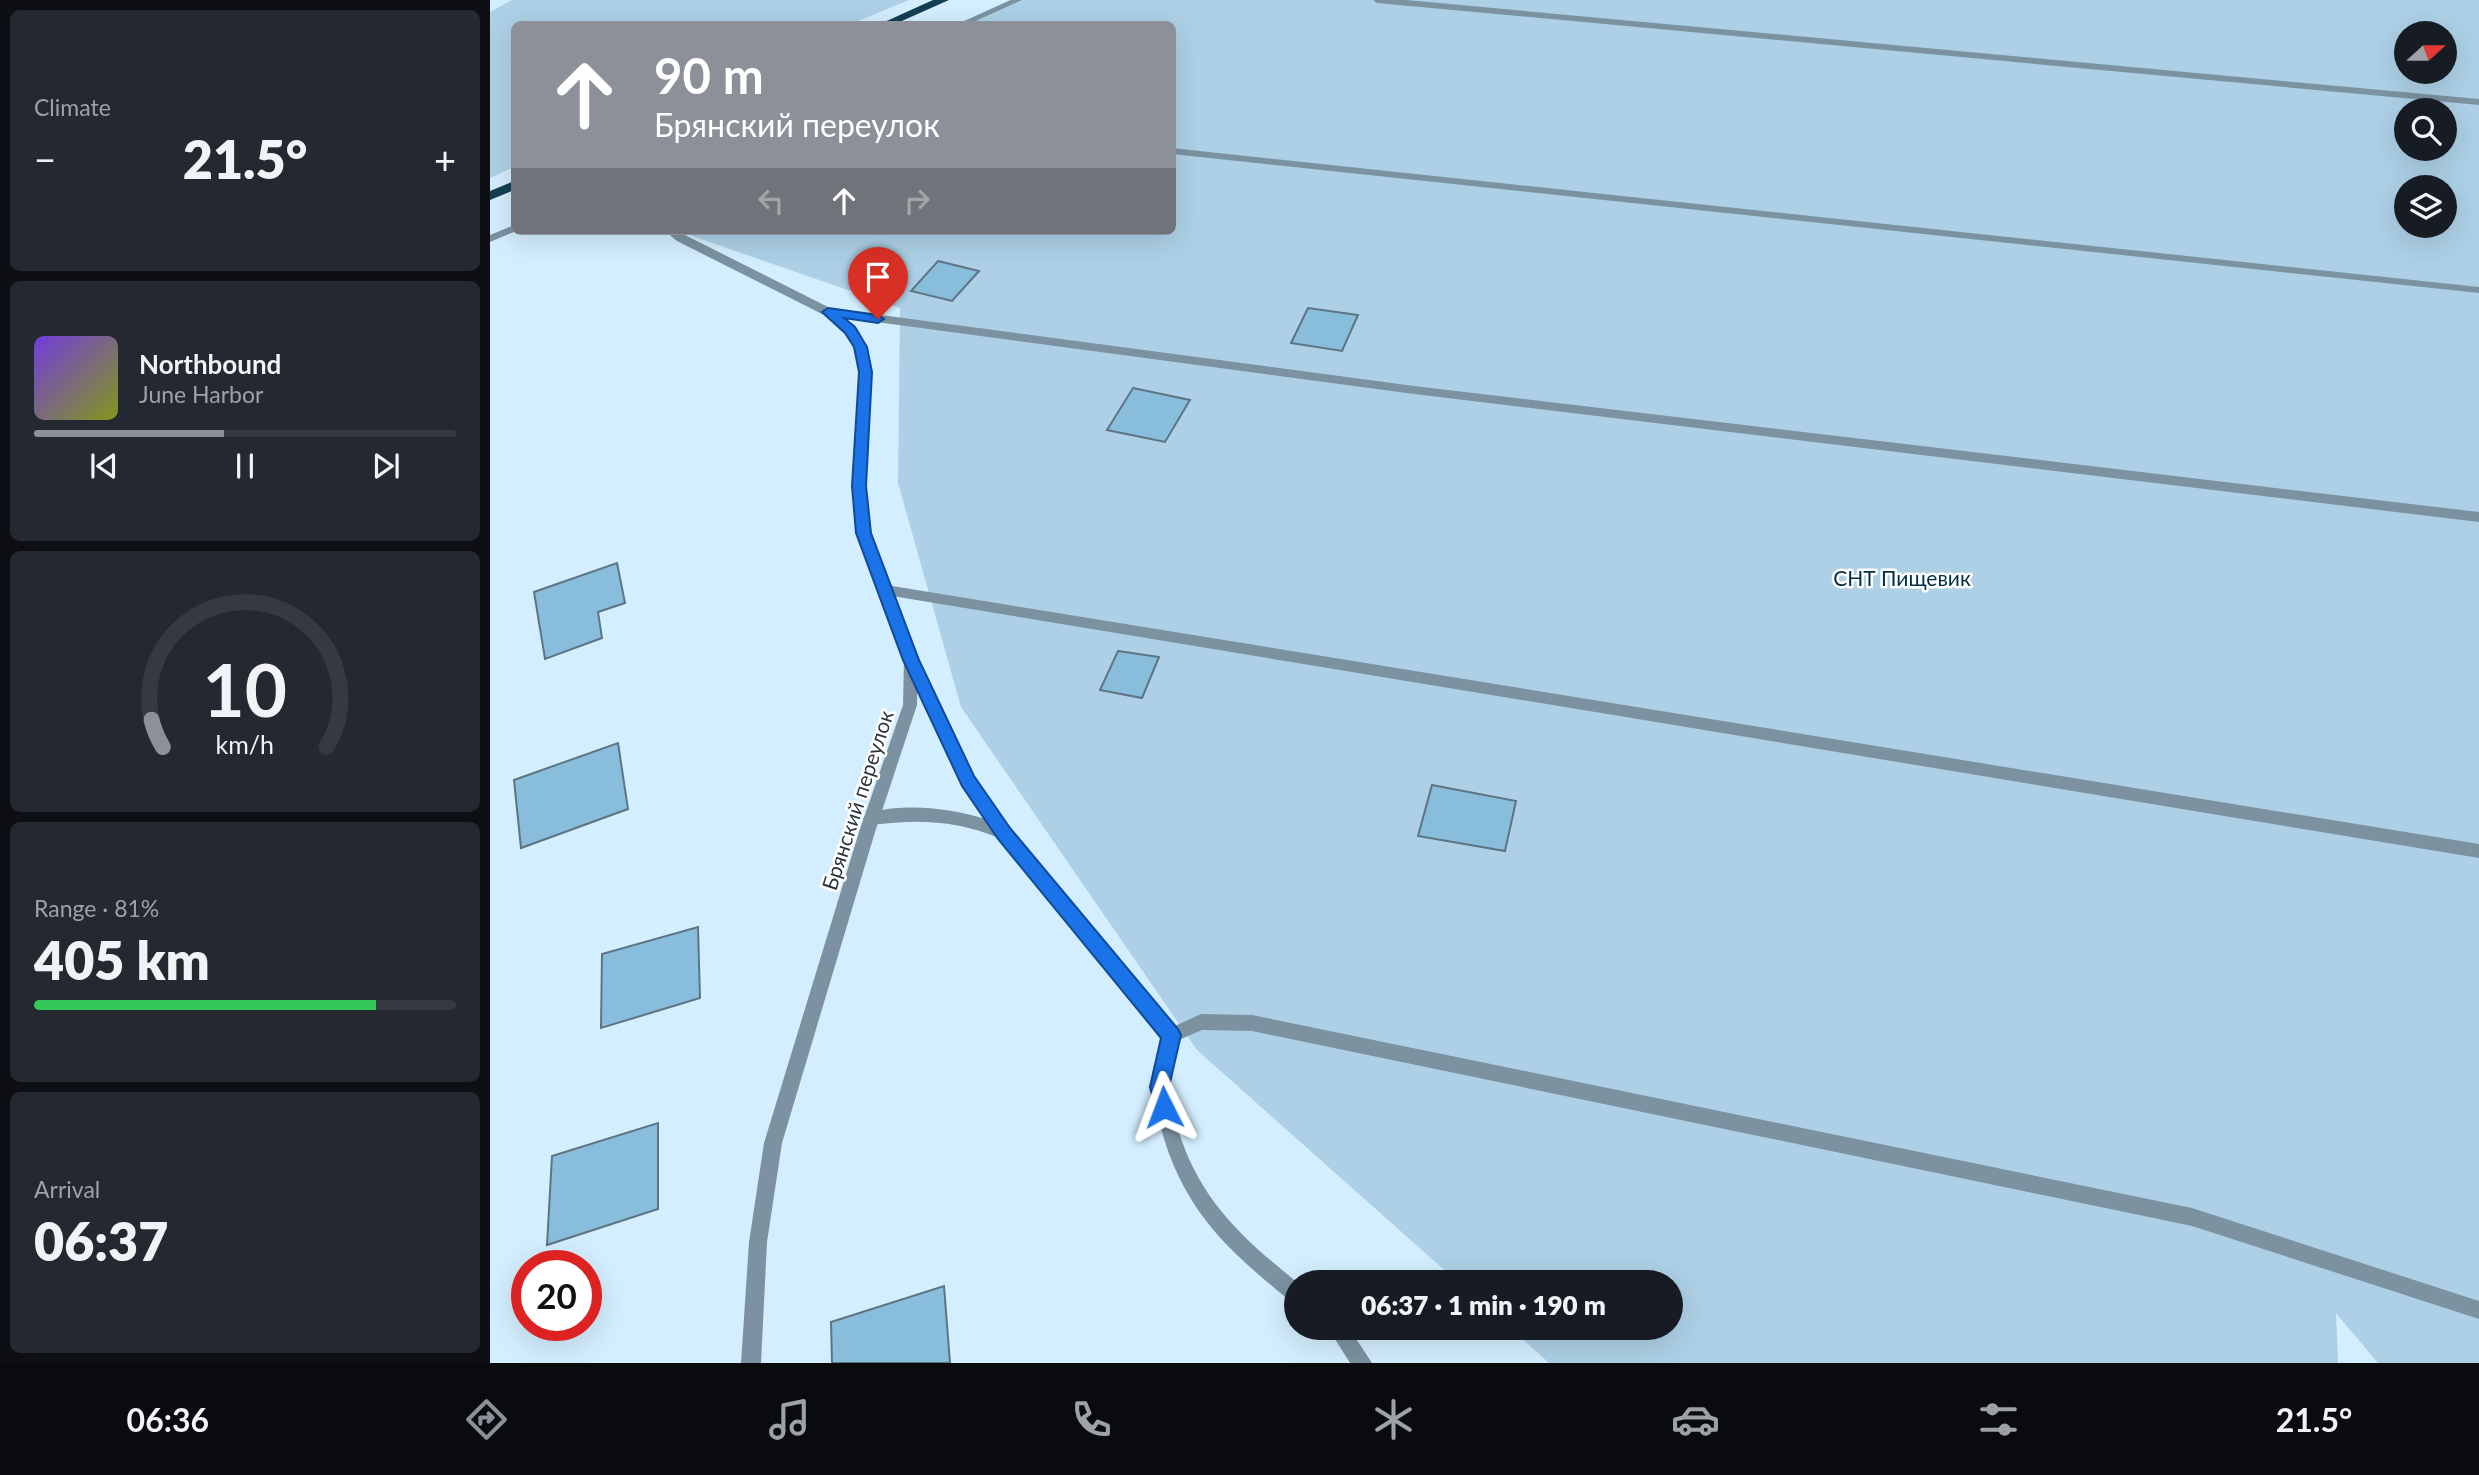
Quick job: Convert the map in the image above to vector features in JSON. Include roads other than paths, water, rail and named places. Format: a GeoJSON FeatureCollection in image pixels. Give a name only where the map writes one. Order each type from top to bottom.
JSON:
{"type":"FeatureCollection","features":[{"type":"Feature","properties":{"kind":"highway"},"geometry":{"type":"LineString","coordinates":[[893,21],[943,0]]}},
{"type":"Feature","properties":{"kind":"highway"},"geometry":{"type":"LineString","coordinates":[[490,195],[511,186]]}},
{"type":"Feature","properties":{"kind":"street"},"geometry":{"type":"LineString","coordinates":[[970,21],[1018,0]]}},
{"type":"Feature","properties":{"kind":"street"},"geometry":{"type":"LineString","coordinates":[[1377,0],[2479,102]]}},
{"type":"Feature","properties":{"kind":"street"},"geometry":{"type":"LineString","coordinates":[[1176,151],[2479,289]]}},
{"type":"Feature","properties":{"kind":"street"},"geometry":{"type":"LineString","coordinates":[[490,239],[511,229]]}},
{"type":"Feature","properties":{"kind":"street","name":"Брянский переулок"},"geometry":{"type":"LineString","coordinates":[[678,235],[828,312],[850,330],[860,347],[866,372],[859,486],[863,533],[911,660],[911,705],[871,819],[773,1143],[758,1242],[751,1363]]}},
{"type":"Feature","properties":{"kind":"street"},"geometry":{"type":"LineString","coordinates":[[828,312],[1427,391],[2479,517]]}},
{"type":"Feature","properties":{"kind":"street"},"geometry":{"type":"LineString","coordinates":[[886,590],[2479,851]]}},
{"type":"Feature","properties":{"kind":"street"},"geometry":{"type":"LineString","coordinates":[[911,660],[968,781],[1004,833],[1171,1035]]}},
{"type":"Feature","properties":{"kind":"street"},"geometry":{"type":"LineString","coordinates":[[871,819],[911,813],[946,814],[981,822],[1004,833]]}},
{"type":"Feature","properties":{"kind":"street"},"geometry":{"type":"LineString","coordinates":[[1171,1035],[1201,1022],[1252,1023],[2165,1211],[2192,1217],[2479,1310]]}},
{"type":"Feature","properties":{"kind":"street"},"geometry":{"type":"LineString","coordinates":[[1171,1035],[1160,1087],[1174,1147],[1197,1198],[1237,1246],[1284,1284]]}},
{"type":"Feature","properties":{"kind":"street"},"geometry":{"type":"LineString","coordinates":[[1346,1340],[1362,1363]]}},
{"type":"Feature","properties":{"kind":"park label","name":"СНТ Пищевик"},"geometry":{"type":"Point","coordinates":[1902,577]}}]}
